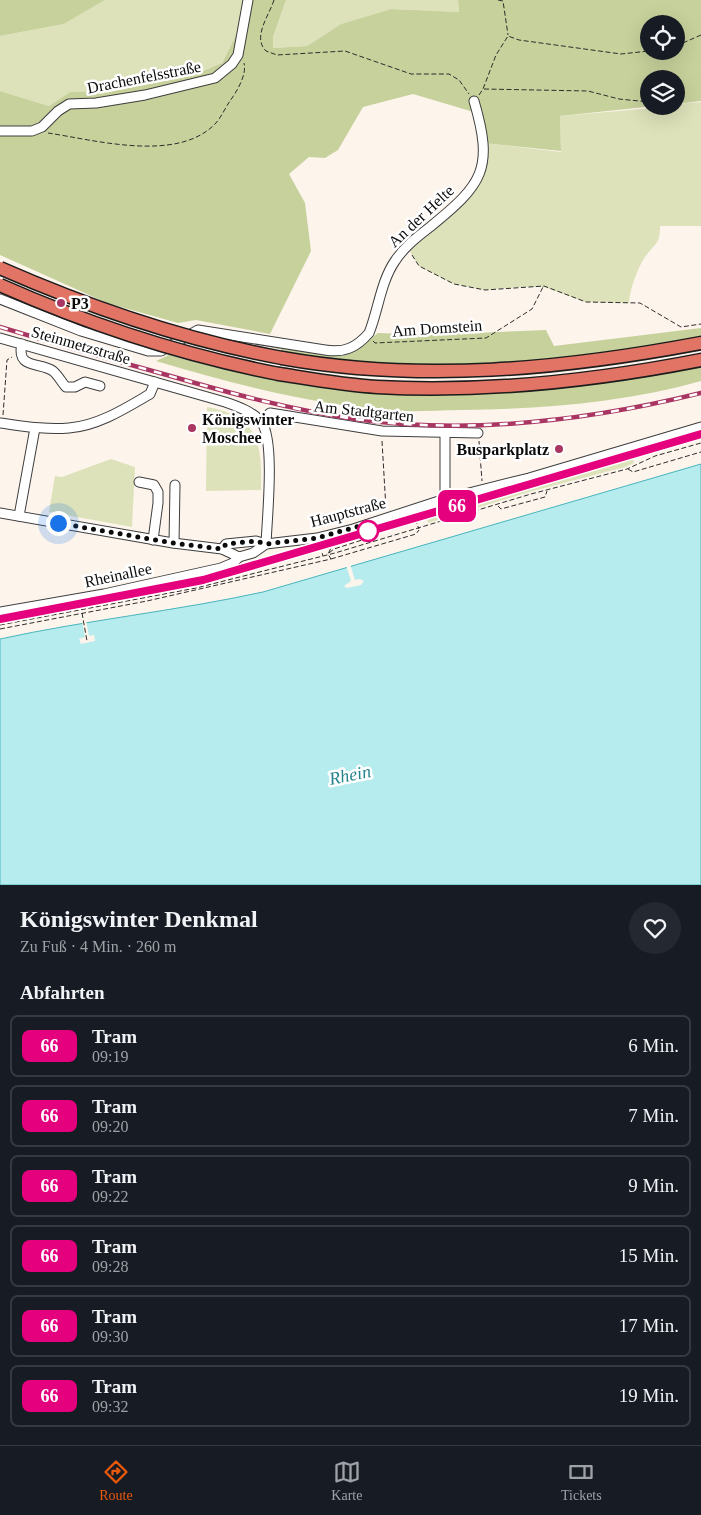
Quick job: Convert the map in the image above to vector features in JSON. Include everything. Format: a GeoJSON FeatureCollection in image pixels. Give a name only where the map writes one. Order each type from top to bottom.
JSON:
{"type":"FeatureCollection","features":[{"type":"Feature","properties":{"kind":"highway"},"geometry":{"type":"LineString","coordinates":[[0,268],[94,306],[180,335],[282,358],[377,371],[465,371],[582,361],[701,343]]}},
{"type":"Feature","properties":{"kind":"highway"},"geometry":{"type":"LineString","coordinates":[[0,285],[88,322],[146,342],[278,374],[376,386],[466,388],[556,383],[701,360]]}},
{"type":"Feature","properties":{"kind":"street"},"geometry":{"type":"LineString","coordinates":[[238,55],[248,0]]}},
{"type":"Feature","properties":{"kind":"street","name":"Drachenfelsstraße"},"geometry":{"type":"LineString","coordinates":[[32,131],[42,127],[58,110],[69,104],[96,103],[145,95],[215,78],[232,64],[238,55]]}},
{"type":"Feature","properties":{"kind":"street","name":"An der Helte"},"geometry":{"type":"LineString","coordinates":[[0,300],[81,331],[148,350],[161,351],[198,330],[339,352],[350,349],[362,341],[369,333],[393,263],[466,196],[479,175],[482,164],[483,133],[474,101]]}},
{"type":"Feature","properties":{"kind":"street"},"geometry":{"type":"LineString","coordinates":[[0,131],[32,131]]}},
{"type":"Feature","properties":{"kind":"street","name":"Steinmetzstraße"},"geometry":{"type":"LineString","coordinates":[[0,338],[21,348],[154,382]]}},
{"type":"Feature","properties":{"kind":"street"},"geometry":{"type":"LineString","coordinates":[[21,348],[23,359],[54,372],[66,387],[75,387],[85,382],[100,386]]}},
{"type":"Feature","properties":{"kind":"street"},"geometry":{"type":"LineString","coordinates":[[1,423],[35,428],[71,428],[108,417],[150,394],[154,382],[225,402],[251,413],[261,422],[267,440],[269,469],[266,544],[256,541],[226,544],[222,549]]}},
{"type":"Feature","properties":{"kind":"street","name":"Am Stadtgarten"},"geometry":{"type":"LineString","coordinates":[[261,422],[270,413],[382,431],[478,433]]}},
{"type":"Feature","properties":{"kind":"street","name":"Hauptstraße"},"geometry":{"type":"LineString","coordinates":[[240,557],[253,553],[266,544],[317,538],[445,499],[483,490],[701,427]]}},
{"type":"Feature","properties":{"kind":"street"},"geometry":{"type":"LineString","coordinates":[[19,516],[35,428]]}},
{"type":"Feature","properties":{"kind":"street"},"geometry":{"type":"LineString","coordinates":[[444,433],[445,499]]}},
{"type":"Feature","properties":{"kind":"street"},"geometry":{"type":"LineString","coordinates":[[139,482],[154,484],[158,492],[153,540]]}},
{"type":"Feature","properties":{"kind":"street"},"geometry":{"type":"LineString","coordinates":[[174,543],[175,484]]}},
{"type":"Feature","properties":{"kind":"street"},"geometry":{"type":"LineString","coordinates":[[1,515],[19,516],[153,540],[222,549],[240,557]]}},
{"type":"Feature","properties":{"kind":"street","name":"Rheinallee"},"geometry":{"type":"LineString","coordinates":[[0,612],[104,594],[212,570],[233,563],[240,557]]}},
{"type":"Feature","properties":{"kind":"path"},"geometry":{"type":"LineString","coordinates":[[274,0],[261,32],[260,40],[266,51],[277,55],[345,51],[411,74],[449,74],[459,80],[474,101]]}},
{"type":"Feature","properties":{"kind":"path"},"geometry":{"type":"LineString","coordinates":[[498,0],[503,1],[508,36],[496,54],[483,89],[588,91],[619,99],[640,101]]}},
{"type":"Feature","properties":{"kind":"path"},"geometry":{"type":"LineString","coordinates":[[685,42],[701,35]]}},
{"type":"Feature","properties":{"kind":"path"},"geometry":{"type":"LineString","coordinates":[[508,36],[519,40],[621,54],[640,51]]}},
{"type":"Feature","properties":{"kind":"path"},"geometry":{"type":"LineString","coordinates":[[32,131],[158,147],[193,139],[215,124],[233,97],[245,74],[245,64],[238,55]]}},
{"type":"Feature","properties":{"kind":"path"},"geometry":{"type":"LineString","coordinates":[[408,248],[419,266],[454,284],[485,290],[544,286],[586,302],[640,303],[681,327],[701,324]]}},
{"type":"Feature","properties":{"kind":"path","name":"Am Domstein"},"geometry":{"type":"LineString","coordinates":[[373,322],[376,326],[373,342],[375,343],[486,338],[532,309],[544,286]]}},
{"type":"Feature","properties":{"kind":"path"},"geometry":{"type":"LineString","coordinates":[[1,423],[7,360],[21,348]]}},
{"type":"Feature","properties":{"kind":"path"},"geometry":{"type":"LineString","coordinates":[[478,433],[483,490]]}},
{"type":"Feature","properties":{"kind":"path"},"geometry":{"type":"LineString","coordinates":[[382,442],[387,517]]}},
{"type":"Feature","properties":{"kind":"path"},"geometry":{"type":"LineString","coordinates":[[0,625],[196,588],[328,554],[419,530],[547,490],[627,469],[655,456],[701,443]]}},
{"type":"Feature","properties":{"kind":"path"},"geometry":{"type":"LineString","coordinates":[[627,469],[633,472],[701,452]]}},
{"type":"Feature","properties":{"kind":"path"},"geometry":{"type":"LineString","coordinates":[[498,505],[501,509],[545,497],[547,490]]}},
{"type":"Feature","properties":{"kind":"path"},"geometry":{"type":"LineString","coordinates":[[412,526],[416,525],[419,530]]}},
{"type":"Feature","properties":{"kind":"path"},"geometry":{"type":"LineString","coordinates":[[0,629],[196,591],[330,559],[416,534],[419,530]]}},
{"type":"Feature","properties":{"kind":"path"},"geometry":{"type":"LineString","coordinates":[[328,554],[334,549],[362,540]]}},
{"type":"Feature","properties":{"kind":"path"},"geometry":{"type":"LineString","coordinates":[[330,559],[328,554],[331,548]]}},
{"type":"Feature","properties":{"kind":"path"},"geometry":{"type":"LineString","coordinates":[[82,613],[87,641]]}},
{"type":"Feature","properties":{"kind":"green space"},"geometry":{"type":"Polygon","coordinates":[[[0,0],[105,0],[64,24],[0,36],[0,0]]]}},
{"type":"Feature","properties":{"kind":"green space"},"geometry":{"type":"Polygon","coordinates":[[[105,0],[243,0],[238,31],[222,63],[191,76],[110,91],[70,92],[49,106],[0,91],[0,36],[64,24],[105,0]]]}},
{"type":"Feature","properties":{"kind":"green space"},"geometry":{"type":"Polygon","coordinates":[[[243,0],[286,0],[273,37],[273,48],[307,46],[341,24],[391,9],[459,12],[458,0],[701,0],[701,101],[685,103],[685,70],[640,70],[640,108],[560,116],[561,151],[484,143],[477,113],[413,94],[363,107],[338,150],[325,158],[309,157],[289,174],[305,203],[311,251],[270,334],[196,320],[178,323],[107,303],[0,255],[0,91],[49,106],[70,92],[110,91],[191,76],[222,63],[238,31],[243,0]]]}},
{"type":"Feature","properties":{"kind":"green space"},"geometry":{"type":"Polygon","coordinates":[[[286,0],[458,0],[459,12],[391,9],[341,24],[307,46],[272,48],[273,37],[286,0]]]}},
{"type":"Feature","properties":{"kind":"green space"},"geometry":{"type":"Polygon","coordinates":[[[701,102],[701,226],[660,226],[658,240],[645,257],[637,273],[629,303],[586,302],[544,287],[485,290],[454,284],[419,266],[409,250],[474,185],[484,143],[561,152],[560,116],[640,109],[640,115],[685,115],[685,103],[701,102]]]}},
{"type":"Feature","properties":{"kind":"green space"},"geometry":{"type":"Polygon","coordinates":[[[701,328],[701,338],[574,358],[463,365],[351,362],[300,354],[245,341],[342,356],[352,352],[378,333],[429,335],[546,330],[554,346],[701,328]]]}},
{"type":"Feature","properties":{"kind":"green space"},"geometry":{"type":"Polygon","coordinates":[[[169,355],[236,372],[302,384],[368,391],[434,394],[501,392],[567,387],[701,366],[701,381],[642,395],[552,406],[397,411],[336,404],[275,393],[156,361],[169,355]]]}},
{"type":"Feature","properties":{"kind":"green space"},"geometry":{"type":"Polygon","coordinates":[[[207,407],[238,417],[254,435],[260,459],[261,490],[206,491],[207,407]]]}},
{"type":"Feature","properties":{"kind":"green space"},"geometry":{"type":"Polygon","coordinates":[[[111,459],[135,467],[132,527],[49,512],[55,476],[62,477],[111,459]]]}},
{"type":"Feature","properties":{"kind":"green space"},"geometry":{"type":"Polygon","coordinates":[[[633,459],[634,463],[625,467],[529,492],[428,523],[427,518],[633,459]]]}},
{"type":"Feature","properties":{"kind":"water","name":"Rhein"},"geometry":{"type":"Polygon","coordinates":[[[701,464],[701,885],[0,885],[0,639],[263,592],[701,464]]]}},
{"type":"Feature","properties":{"kind":"pier"},"geometry":{"type":"Polygon","coordinates":[[[350,564],[355,580],[360,579],[364,581],[361,585],[347,588],[344,586],[351,581],[346,565],[350,564]]]}},
{"type":"Feature","properties":{"kind":"pier"},"geometry":{"type":"Polygon","coordinates":[[[86,620],[89,636],[94,635],[95,641],[81,644],[79,639],[85,637],[82,621],[86,620]]]}},
{"type":"Feature","properties":{"kind":"tram line"},"geometry":{"type":"LineString","coordinates":[[0,619],[203,580],[701,434]]}},
{"type":"Feature","properties":{"kind":"tram line","name":"66"},"geometry":{"type":"LineString","coordinates":[[0,619],[203,580],[701,434]]}},
{"type":"Feature","properties":{"kind":"railway"},"geometry":{"type":"LineString","coordinates":[[0,327],[105,358],[261,400],[308,411],[398,424],[486,425],[530,422],[617,411],[701,393]]}},
{"type":"Feature","properties":{"kind":"place","name":"P3"},"geometry":{"type":"Point","coordinates":[61,303]}},
{"type":"Feature","properties":{"kind":"place","name":"Königswinter Moschee"},"geometry":{"type":"Point","coordinates":[192,428]}},
{"type":"Feature","properties":{"kind":"place","name":"Busparkplatz"},"geometry":{"type":"Point","coordinates":[559,449]}},
{"type":"Feature","properties":{"kind":"route"},"geometry":{"type":"LineString","coordinates":[[58,523],[173,543],[222,549],[226,544],[256,541],[266,544],[317,538],[370,523],[368,531]]}}]}
